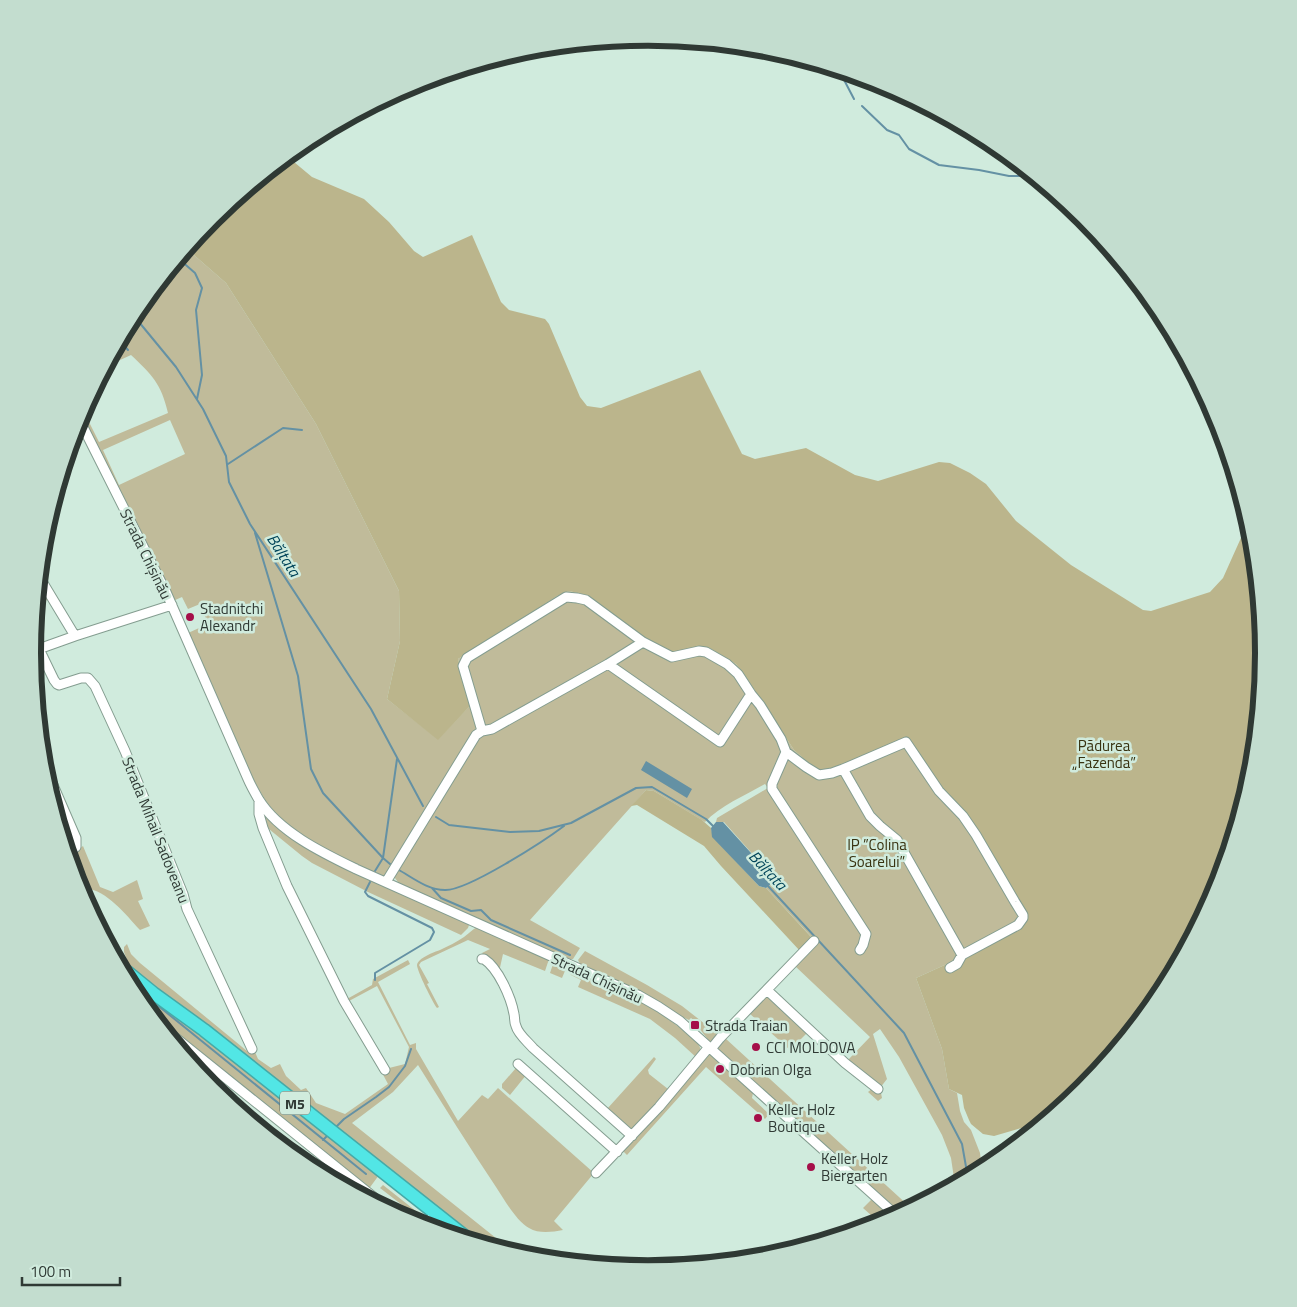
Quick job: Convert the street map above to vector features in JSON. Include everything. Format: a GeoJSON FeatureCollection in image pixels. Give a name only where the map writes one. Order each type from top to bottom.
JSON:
{"type":"FeatureCollection","features":[{"type":"Feature","properties":{"kind":"highway","name":"M5"},"geometry":{"type":"LineString","coordinates":[[137,979],[456,1230]]}},
{"type":"Feature","properties":{"kind":"street","name":"Strada Chișinău"},"geometry":{"type":"LineString","coordinates":[[84,429],[172,605],[248,779],[259,800],[284,827],[329,856],[638,995],[659,1007],[710,1048],[891,1210]]}},
{"type":"Feature","properties":{"kind":"street"},"geometry":{"type":"LineString","coordinates":[[45,586],[75,636]]}},
{"type":"Feature","properties":{"kind":"street"},"geometry":{"type":"LineString","coordinates":[[482,731],[463,666],[467,658],[566,597],[586,600],[643,642],[672,657],[699,651],[706,652],[727,664],[738,674],[760,705],[777,732],[786,752],[819,775],[843,769],[906,742],[939,791],[963,816],[976,835],[1023,915],[1018,925],[962,955],[958,964],[950,968]]}},
{"type":"Feature","properties":{"kind":"street"},"geometry":{"type":"LineString","coordinates":[[41,648],[172,605]]}},
{"type":"Feature","properties":{"kind":"street"},"geometry":{"type":"LineString","coordinates":[[386,882],[476,735],[482,731],[492,729],[608,664],[643,642]]}},
{"type":"Feature","properties":{"kind":"street","name":"Strada Mihail Sadoveanu"},"geometry":{"type":"LineString","coordinates":[[41,659],[56,684],[59,685],[81,678],[88,678],[95,686],[125,751],[183,894],[187,909],[252,1049]]}},
{"type":"Feature","properties":{"kind":"street"},"geometry":{"type":"LineString","coordinates":[[608,664],[720,742],[751,694]]}},
{"type":"Feature","properties":{"kind":"street"},"geometry":{"type":"LineString","coordinates":[[786,752],[772,784],[772,789],[866,934],[860,950]]}},
{"type":"Feature","properties":{"kind":"street"},"geometry":{"type":"LineString","coordinates":[[843,769],[870,816],[897,840],[962,955]]}},
{"type":"Feature","properties":{"kind":"street"},"geometry":{"type":"LineString","coordinates":[[59,800],[76,838],[76,847],[73,849]]}},
{"type":"Feature","properties":{"kind":"street","name":"Strada Chișinău"},"geometry":{"type":"LineString","coordinates":[[259,800],[263,828],[287,886],[344,1001],[385,1070]]}},
{"type":"Feature","properties":{"kind":"street"},"geometry":{"type":"LineString","coordinates":[[596,1173],[632,1136],[710,1048],[814,941]]}},
{"type":"Feature","properties":{"kind":"street"},"geometry":{"type":"LineString","coordinates":[[482,960],[484,959],[493,967],[509,997],[519,1032],[533,1048],[632,1136]]}},
{"type":"Feature","properties":{"kind":"street"},"geometry":{"type":"LineString","coordinates":[[767,990],[845,1063],[878,1089]]}},
{"type":"Feature","properties":{"kind":"street"},"geometry":{"type":"LineString","coordinates":[[185,1045],[364,1189]]}},
{"type":"Feature","properties":{"kind":"street"},"geometry":{"type":"LineString","coordinates":[[518,1064],[616,1152]]}},
{"type":"Feature","properties":{"kind":"street"},"geometry":{"type":"LineString","coordinates":[[430,1220],[436,1214]]}},
{"type":"Feature","properties":{"kind":"green space","name":"Pădurea „Fazenda”"},"geometry":{"type":"Polygon","coordinates":[[[293,162],[312,177],[364,199],[389,222],[414,251],[423,257],[472,235],[501,302],[509,310],[545,319],[549,324],[580,397],[587,406],[601,408],[700,370],[742,454],[755,459],[806,448],[855,475],[878,481],[939,462],[950,463],[986,484],[1016,521],[1071,565],[1143,610],[1151,611],[1210,592],[1223,578],[1243,532],[1251,574],[1256,654],[1251,733],[1235,811],[1224,849],[1210,886],[1193,922],[1153,991],[1105,1054],[1078,1083],[1028,1127],[994,1136],[983,1134],[971,1124],[964,1108],[962,1095],[949,1089],[942,1049],[916,978],[949,963],[1027,915],[968,815],[942,787],[907,737],[836,768],[820,770],[794,750],[736,664],[708,647],[673,653],[637,633],[586,595],[569,591],[557,596],[458,659],[471,705],[438,740],[387,699],[400,641],[399,591],[316,424],[226,283],[192,253],[248,197],[293,162]]]}},
{"type":"Feature","properties":{"kind":"green space","name":"IP ”Colina Soarelui”"},"geometry":{"type":"Polygon","coordinates":[[[192,253],[226,283],[316,424],[399,591],[400,641],[387,699],[438,739],[471,705],[458,659],[557,596],[569,591],[586,595],[637,633],[690,649],[708,647],[736,664],[794,750],[820,770],[836,768],[907,737],[942,787],[968,815],[1027,915],[949,963],[916,978],[942,1049],[949,1089],[957,1093],[960,1111],[964,1122],[971,1130],[980,1153],[981,1161],[954,1178],[951,1158],[942,1135],[899,1057],[880,1029],[873,1034],[887,1079],[880,1088],[848,1060],[870,1037],[795,966],[817,943],[766,888],[772,883],[771,875],[724,822],[716,822],[717,818],[768,788],[765,784],[726,806],[705,822],[654,791],[646,790],[530,920],[580,948],[573,959],[567,959],[400,885],[394,873],[381,876],[334,854],[282,820],[267,803],[255,783],[188,633],[208,624],[200,604],[188,609],[182,597],[173,601],[86,424],[88,419],[99,442],[168,413],[155,380],[131,355],[117,362],[144,316],[192,253]],[[170,420],[103,450],[119,485],[185,454],[170,420]]]}},
{"type":"Feature","properties":{"kind":"green space"},"geometry":{"type":"Polygon","coordinates":[[[45,592],[49,599],[44,602],[45,592]]]}},
{"type":"Feature","properties":{"kind":"green space"},"geometry":{"type":"Polygon","coordinates":[[[646,790],[654,791],[702,820],[711,828],[713,837],[759,886],[766,888],[812,938],[800,951],[704,846],[637,805],[631,806],[646,790]]]}},
{"type":"Feature","properties":{"kind":"green space"},"geometry":{"type":"Polygon","coordinates":[[[266,815],[281,829],[311,850],[359,875],[468,923],[468,928],[461,935],[368,892],[312,863],[264,825],[266,815]]]}},
{"type":"Feature","properties":{"kind":"green space"},"geometry":{"type":"Polygon","coordinates":[[[83,846],[100,887],[113,892],[137,880],[143,899],[138,901],[150,926],[140,930],[109,898],[88,889],[74,853],[83,846]]]}},
{"type":"Feature","properties":{"kind":"green space"},"geometry":{"type":"Polygon","coordinates":[[[477,927],[549,959],[545,971],[503,954],[499,972],[482,953],[490,949],[468,940],[421,962],[419,965],[429,983],[427,984],[439,1007],[437,1008],[420,974],[418,962],[458,941],[477,927]]]}},
{"type":"Feature","properties":{"kind":"green space"},"geometry":{"type":"Polygon","coordinates":[[[127,944],[131,954],[140,963],[247,1051],[255,1052],[258,1059],[271,1068],[280,1064],[286,1076],[301,1090],[306,1088],[316,1103],[345,1114],[388,1084],[379,1067],[389,1068],[405,1064],[409,1047],[377,986],[349,1001],[347,999],[372,985],[373,979],[408,960],[410,964],[378,982],[410,1045],[416,1043],[416,1049],[458,1121],[482,1095],[488,1099],[498,1088],[594,1173],[554,1221],[563,1230],[541,1232],[529,1228],[519,1220],[476,1157],[418,1065],[393,1092],[352,1123],[502,1242],[468,1233],[443,1215],[129,965],[124,947],[127,944]]]}},
{"type":"Feature","properties":{"kind":"green space"},"geometry":{"type":"Polygon","coordinates":[[[585,951],[682,1006],[719,1035],[712,1043],[699,1028],[701,1027],[691,1018],[689,1020],[674,1013],[645,995],[580,964],[578,960],[585,951]]]}},
{"type":"Feature","properties":{"kind":"green space"},"geometry":{"type":"Polygon","coordinates":[[[554,961],[567,966],[562,978],[550,973],[554,961]]]}},
{"type":"Feature","properties":{"kind":"green space"},"geometry":{"type":"Polygon","coordinates":[[[572,970],[631,997],[659,1013],[696,1041],[701,1049],[701,1053],[697,1058],[650,1019],[578,987],[581,980],[571,975],[570,972],[572,970]]]}},
{"type":"Feature","properties":{"kind":"green space"},"geometry":{"type":"Polygon","coordinates":[[[140,985],[379,1175],[368,1190],[177,1035],[140,985]]]}},
{"type":"Feature","properties":{"kind":"green space"},"geometry":{"type":"Polygon","coordinates":[[[767,996],[807,1033],[790,1050],[749,1013],[767,996]]]}},
{"type":"Feature","properties":{"kind":"green space"},"geometry":{"type":"Polygon","coordinates":[[[725,1038],[906,1203],[895,1208],[716,1048],[725,1038]]]}},
{"type":"Feature","properties":{"kind":"green space"},"geometry":{"type":"Polygon","coordinates":[[[705,1055],[712,1055],[753,1093],[752,1098],[769,1114],[765,1119],[706,1067],[627,1155],[622,1150],[705,1055]]]}},
{"type":"Feature","properties":{"kind":"green space"},"geometry":{"type":"Polygon","coordinates":[[[654,1057],[656,1059],[648,1070],[649,1074],[668,1089],[671,1089],[634,1131],[630,1130],[607,1109],[654,1057]]]}},
{"type":"Feature","properties":{"kind":"green space"},"geometry":{"type":"Polygon","coordinates":[[[516,1068],[527,1074],[510,1095],[502,1088],[502,1084],[516,1068]]]}},
{"type":"Feature","properties":{"kind":"green space"},"geometry":{"type":"Polygon","coordinates":[[[873,1088],[880,1088],[882,1098],[878,1101],[868,1092],[873,1088]]]}},
{"type":"Feature","properties":{"kind":"green space"},"geometry":{"type":"Polygon","coordinates":[[[383,1185],[425,1219],[413,1214],[380,1188],[383,1185]]]}},
{"type":"Feature","properties":{"kind":"green space"},"geometry":{"type":"Polygon","coordinates":[[[872,1199],[887,1212],[874,1218],[863,1208],[872,1199]]]}},
{"type":"Feature","properties":{"kind":"water"},"geometry":{"type":"Polygon","coordinates":[[[646,761],[692,789],[687,798],[641,770],[646,761]]]}},
{"type":"Feature","properties":{"kind":"water"},"geometry":{"type":"Polygon","coordinates":[[[716,822],[723,822],[771,875],[772,883],[766,888],[759,886],[712,837],[711,828],[716,822]]]}},
{"type":"Feature","properties":{"kind":"waterway"},"geometry":{"type":"LineString","coordinates":[[843,78],[854,99]]}},
{"type":"Feature","properties":{"kind":"waterway"},"geometry":{"type":"LineString","coordinates":[[862,106],[887,130],[899,135],[909,149],[939,165],[1009,176],[1023,176]]}},
{"type":"Feature","properties":{"kind":"waterway"},"geometry":{"type":"LineString","coordinates":[[184,263],[195,273],[202,288],[196,310],[202,375],[197,399]]}},
{"type":"Feature","properties":{"kind":"waterway","name":"Bălţata"},"geometry":{"type":"LineString","coordinates":[[140,323],[176,367],[203,409],[226,456],[229,482],[250,524],[371,709],[423,806]]}},
{"type":"Feature","properties":{"kind":"waterway"},"geometry":{"type":"LineString","coordinates":[[125,347],[128,350]]}},
{"type":"Feature","properties":{"kind":"waterway"},"geometry":{"type":"LineString","coordinates":[[228,464],[283,428],[302,430]]}},
{"type":"Feature","properties":{"kind":"waterway"},"geometry":{"type":"LineString","coordinates":[[255,533],[298,676],[311,769],[323,793],[390,864]]}},
{"type":"Feature","properties":{"kind":"waterway"},"geometry":{"type":"LineString","coordinates":[[375,871],[383,858],[397,759]]}},
{"type":"Feature","properties":{"kind":"waterway","name":"Bălţata"},"geometry":{"type":"LineString","coordinates":[[436,817],[449,825],[510,832],[539,831],[571,823],[636,788],[652,787],[706,819],[714,827]]}},
{"type":"Feature","properties":{"kind":"waterway"},"geometry":{"type":"LineString","coordinates":[[399,870],[433,888],[445,890],[456,888],[470,883],[505,864],[564,826]]}},
{"type":"Feature","properties":{"kind":"waterway"},"geometry":{"type":"LineString","coordinates":[[370,882],[365,892],[368,896],[432,928],[434,932],[430,940],[375,973],[375,980]]}},
{"type":"Feature","properties":{"kind":"waterway","name":"Bălţata"},"geometry":{"type":"LineString","coordinates":[[768,886],[904,1033],[962,1144],[967,1170]]}},
{"type":"Feature","properties":{"kind":"waterway"},"geometry":{"type":"LineString","coordinates":[[432,888],[441,898],[471,911],[481,910],[491,920],[570,955]]}},
{"type":"Feature","properties":{"kind":"waterway"},"geometry":{"type":"LineString","coordinates":[[150,999],[366,1174]]}},
{"type":"Feature","properties":{"kind":"waterway"},"geometry":{"type":"LineString","coordinates":[[336,1127],[344,1119],[389,1087],[405,1066],[411,1049]]}},
{"type":"Feature","properties":{"kind":"waterway"},"geometry":{"type":"LineString","coordinates":[[323,1140],[327,1136]]}},
{"type":"Feature","properties":{"kind":"place","name":"Stadnitchi Alexandr"},"geometry":{"type":"Point","coordinates":[190,617]}},
{"type":"Feature","properties":{"kind":"place","name":"Strada Traian"},"geometry":{"type":"Point","coordinates":[695,1025]}},
{"type":"Feature","properties":{"kind":"place","name":"CCI MOLDOVA"},"geometry":{"type":"Point","coordinates":[756,1047]}},
{"type":"Feature","properties":{"kind":"place","name":"Dobrian Olga"},"geometry":{"type":"Point","coordinates":[720,1069]}},
{"type":"Feature","properties":{"kind":"place","name":"Keller Holz Boutique"},"geometry":{"type":"Point","coordinates":[758,1118]}},
{"type":"Feature","properties":{"kind":"place","name":"Keller Holz Biergarten"},"geometry":{"type":"Point","coordinates":[811,1167]}}]}
